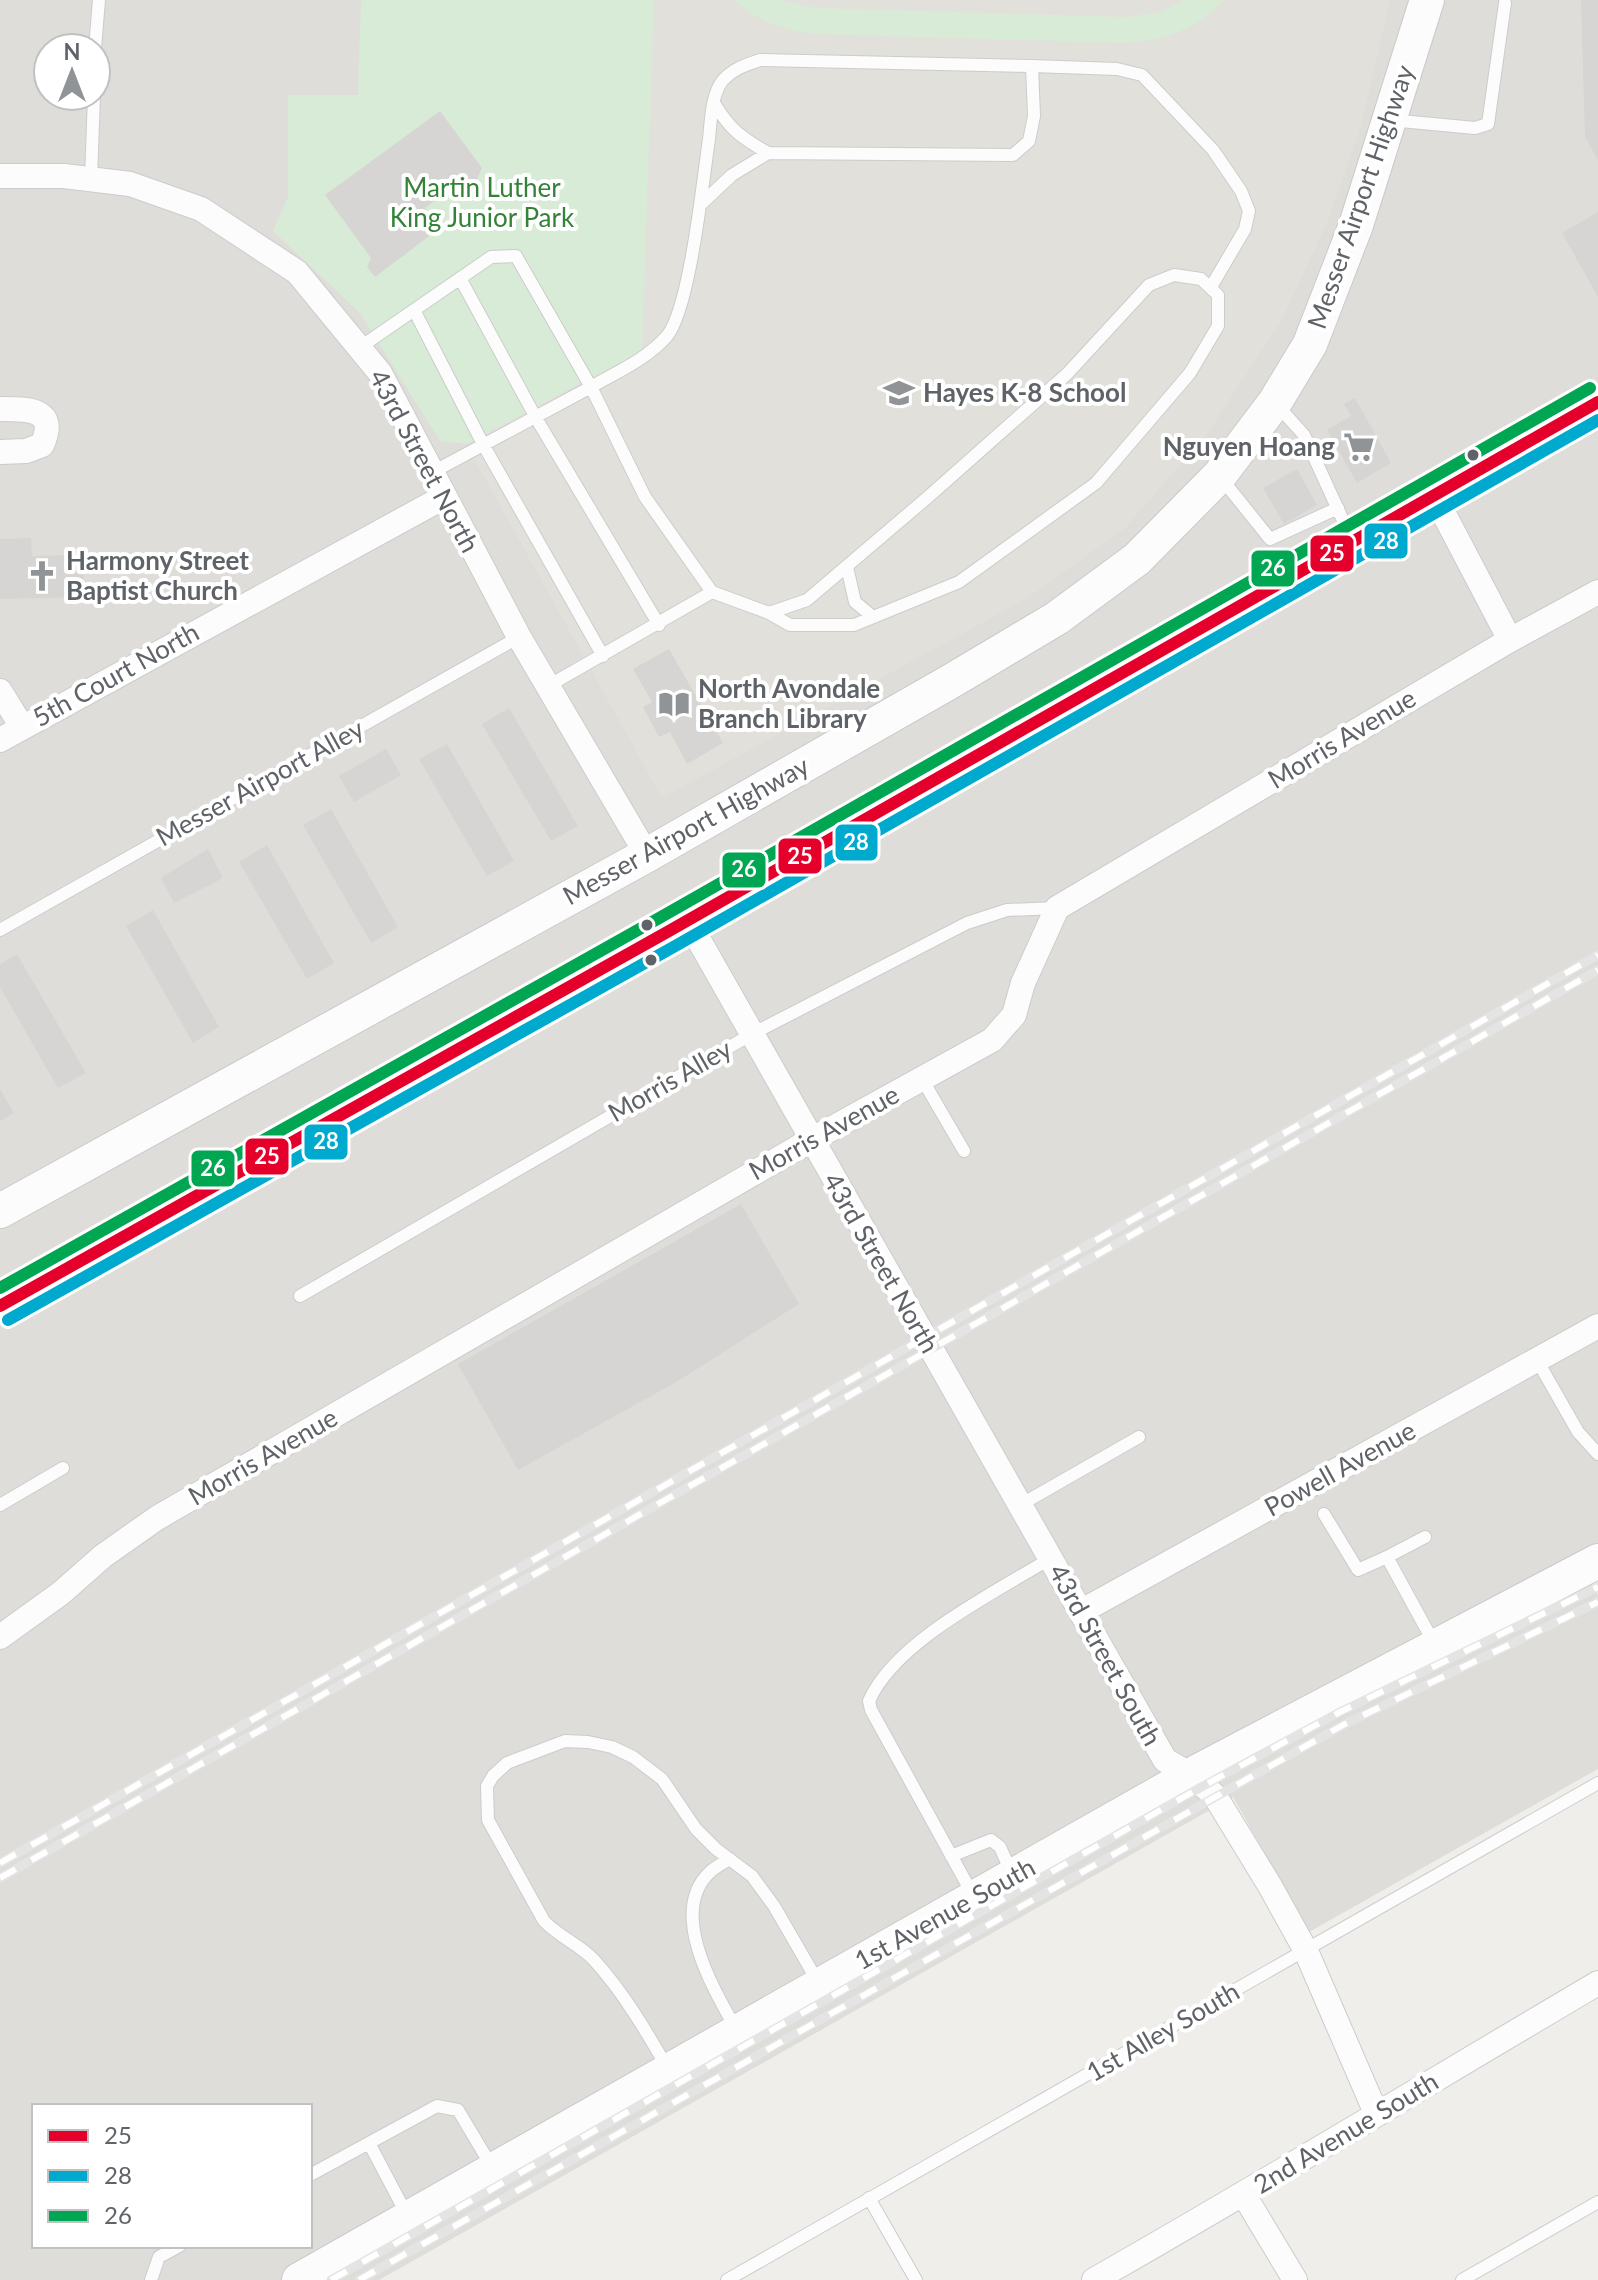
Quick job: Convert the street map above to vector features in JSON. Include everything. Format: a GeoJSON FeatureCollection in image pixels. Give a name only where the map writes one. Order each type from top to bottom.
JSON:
{"type":"FeatureCollection","features":[{"type":"Feature","properties":{"kind":"main road","name":"Messer Airport Highway"},"geometry":{"type":"LineString","coordinates":[[0,1211],[647,855],[1057,618],[1137,559],[1219,476],[1275,402],[1310,344],[1356,225],[1427,0]]}},
{"type":"Feature","properties":{"kind":"main road"},"geometry":{"type":"LineString","coordinates":[[0,1306],[688,921],[1598,402]]}},
{"type":"Feature","properties":{"kind":"main road","name":"1st Avenue South"},"geometry":{"type":"LineString","coordinates":[[299,2280],[1191,1775],[1598,1561]]}},
{"type":"Feature","properties":{"kind":"street","name":"43rd Street North"},"geometry":{"type":"LineString","coordinates":[[0,176],[64,176],[130,184],[201,209],[297,272],[380,373],[519,637],[647,855]]}},
{"type":"Feature","properties":{"kind":"street"},"geometry":{"type":"LineString","coordinates":[[0,409],[39,412],[45,420],[47,433],[42,445],[26,451],[0,452]]}},
{"type":"Feature","properties":{"kind":"street","name":"5th Court North"},"geometry":{"type":"LineString","coordinates":[[0,740],[444,497]]}},
{"type":"Feature","properties":{"kind":"street"},"geometry":{"type":"LineString","coordinates":[[1435,497],[1510,640]]}},
{"type":"Feature","properties":{"kind":"street","name":"Morris Avenue"},"geometry":{"type":"LineString","coordinates":[[0,1637],[157,1518],[811,1140],[992,1040],[1014,1015],[1023,983],[1057,908],[1510,640],[1598,592]]}},
{"type":"Feature","properties":{"kind":"street"},"geometry":{"type":"LineString","coordinates":[[0,691],[22,727]]}},
{"type":"Feature","properties":{"kind":"street","name":"43rd Street North"},"geometry":{"type":"LineString","coordinates":[[688,921],[956,1396]]}},
{"type":"Feature","properties":{"kind":"street","name":"Powell Avenue"},"geometry":{"type":"LineString","coordinates":[[1082,1611],[1598,1326]]}},
{"type":"Feature","properties":{"kind":"street","name":"43rd Street South"},"geometry":{"type":"LineString","coordinates":[[956,1396],[1165,1760],[1191,1775],[1215,1796],[1270,1886],[1306,1951],[1376,2113]]}},
{"type":"Feature","properties":{"kind":"street","name":"2nd Avenue South"},"geometry":{"type":"LineString","coordinates":[[1094,2280],[1244,2195],[1376,2113],[1598,1983]]}},
{"type":"Feature","properties":{"kind":"street"},"geometry":{"type":"LineString","coordinates":[[1244,2195],[1295,2280]]}},
{"type":"Feature","properties":{"kind":"lane"},"geometry":{"type":"LineString","coordinates":[[96,32],[99,0]]}},
{"type":"Feature","properties":{"kind":"lane"},"geometry":{"type":"LineString","coordinates":[[1389,120],[1475,128],[1488,124],[1505,3]]}},
{"type":"Feature","properties":{"kind":"lane"},"geometry":{"type":"LineString","coordinates":[[431,473],[640,359],[668,334],[686,279],[714,103],[721,83],[736,68],[760,60],[1117,69],[1142,75],[1213,150],[1241,191],[1249,211],[1245,229],[1211,287]]}},
{"type":"Feature","properties":{"kind":"lane"},"geometry":{"type":"LineString","coordinates":[[714,103],[738,136],[768,153],[1013,155],[1029,141],[1034,116],[1032,66]]}},
{"type":"Feature","properties":{"kind":"lane"},"geometry":{"type":"LineString","coordinates":[[91,179],[93,112]]}},
{"type":"Feature","properties":{"kind":"lane"},"geometry":{"type":"LineString","coordinates":[[700,205],[732,175],[768,153]]}},
{"type":"Feature","properties":{"kind":"lane"},"geometry":{"type":"LineString","coordinates":[[359,348],[491,257],[516,256],[591,387],[645,497],[712,592],[769,613],[790,625],[854,625],[959,582],[1096,483],[1190,373],[1218,326],[1218,295],[1201,279],[1174,275],[1149,285],[1067,374],[847,567],[807,600],[769,613]]}},
{"type":"Feature","properties":{"kind":"lane"},"geometry":{"type":"LineString","coordinates":[[460,278],[536,418],[659,625]]}},
{"type":"Feature","properties":{"kind":"lane"},"geometry":{"type":"LineString","coordinates":[[414,310],[484,446],[603,656]]}},
{"type":"Feature","properties":{"kind":"lane"},"geometry":{"type":"LineString","coordinates":[[1275,402],[1304,435],[1354,543]]}},
{"type":"Feature","properties":{"kind":"lane"},"geometry":{"type":"LineString","coordinates":[[1219,476],[1270,539],[1338,508]]}},
{"type":"Feature","properties":{"kind":"lane"},"geometry":{"type":"LineString","coordinates":[[847,567],[855,602],[873,617]]}},
{"type":"Feature","properties":{"kind":"lane"},"geometry":{"type":"LineString","coordinates":[[548,686],[712,592]]}},
{"type":"Feature","properties":{"kind":"lane","name":"Messer Airport Alley"},"geometry":{"type":"LineString","coordinates":[[0,930],[519,637]]}},
{"type":"Feature","properties":{"kind":"lane","name":"Morris Alley"},"geometry":{"type":"LineString","coordinates":[[300,1296],[752,1034],[967,923],[1007,910],[1057,908]]}},
{"type":"Feature","properties":{"kind":"lane"},"geometry":{"type":"LineString","coordinates":[[922,1079],[964,1151]]}},
{"type":"Feature","properties":{"kind":"lane"},"geometry":{"type":"LineString","coordinates":[[1537,1360],[1578,1432],[1598,1454]]}},
{"type":"Feature","properties":{"kind":"lane"},"geometry":{"type":"LineString","coordinates":[[1020,1505],[1139,1437]]}},
{"type":"Feature","properties":{"kind":"lane"},"geometry":{"type":"LineString","coordinates":[[0,1505],[63,1468]]}},
{"type":"Feature","properties":{"kind":"lane"},"geometry":{"type":"LineString","coordinates":[[1324,1514],[1358,1570],[1425,1537]]}},
{"type":"Feature","properties":{"kind":"lane"},"geometry":{"type":"LineString","coordinates":[[1387,1557],[1436,1646]]}},
{"type":"Feature","properties":{"kind":"lane"},"geometry":{"type":"LineString","coordinates":[[975,1897],[871,1710],[869,1701],[881,1681],[916,1642],[1051,1558]]}},
{"type":"Feature","properties":{"kind":"lane"},"geometry":{"type":"LineString","coordinates":[[669,2070],[633,2009],[593,1959],[556,1934],[544,1921],[488,1820],[487,1786],[507,1763],[565,1741],[612,1747],[633,1757],[662,1779],[696,1829],[716,1849],[752,1876],[774,1906],[819,1985]]}},
{"type":"Feature","properties":{"kind":"lane","name":"1st Alley South"},"geometry":{"type":"LineString","coordinates":[[727,2280],[1598,1783]]}},
{"type":"Feature","properties":{"kind":"lane"},"geometry":{"type":"LineString","coordinates":[[951,1856],[991,1840],[1000,1847],[1013,1876]]}},
{"type":"Feature","properties":{"kind":"lane"},"geometry":{"type":"LineString","coordinates":[[730,1859],[710,1872],[700,1884],[694,1916],[700,1958],[738,2031]]}},
{"type":"Feature","properties":{"kind":"lane"},"geometry":{"type":"LineString","coordinates":[[312,2174],[437,2106],[458,2110],[494,2170]]}},
{"type":"Feature","properties":{"kind":"lane"},"geometry":{"type":"LineString","coordinates":[[369,2143],[408,2218]]}},
{"type":"Feature","properties":{"kind":"lane"},"geometry":{"type":"LineString","coordinates":[[869,2198],[916,2280]]}},
{"type":"Feature","properties":{"kind":"lane"},"geometry":{"type":"LineString","coordinates":[[1462,2280],[1598,2202]]}},
{"type":"Feature","properties":{"kind":"lane"},"geometry":{"type":"LineString","coordinates":[[151,2280],[159,2257],[175,2248]]}},
{"type":"Feature","properties":{"kind":"shaded area"},"geometry":{"type":"Polygon","coordinates":[[[0,0],[1598,0],[1598,1569],[1586,1575],[1598,1595],[1598,1769],[1309,1932],[1233,1797],[379,2280],[0,2280],[0,0]]]}},
{"type":"Feature","properties":{"kind":"shaded area","name":"Hayes K-8 School"},"geometry":{"type":"Polygon","coordinates":[[[654,0],[1390,0],[1361,126],[1327,223],[1281,321],[1207,434],[1125,528],[1029,597],[662,798],[466,444],[642,351],[654,0]]]}},
{"type":"Feature","properties":{"kind":"green space","name":"Martin Luther King Junior Park"},"geometry":{"type":"Polygon","coordinates":[[[361,0],[654,0],[642,351],[466,444],[440,441],[360,313],[273,231],[288,197],[288,95],[358,95],[361,0]]]}},
{"type":"Feature","properties":{"kind":"green space"},"geometry":{"type":"Polygon","coordinates":[[[734,0],[780,0],[816,8],[1126,17],[1162,12],[1184,0],[1224,0],[1202,19],[1179,32],[1153,40],[1125,43],[814,34],[771,23],[734,0]]]}},
{"type":"Feature","properties":{"kind":"building"},"geometry":{"type":"Polygon","coordinates":[[[1581,0],[1598,0],[1598,160],[1585,137],[1581,0]]]}},
{"type":"Feature","properties":{"kind":"building"},"geometry":{"type":"Polygon","coordinates":[[[440,111],[482,168],[467,201],[455,186],[425,208],[440,228],[375,277],[367,267],[371,258],[325,195],[440,111]]]}},
{"type":"Feature","properties":{"kind":"building"},"geometry":{"type":"Polygon","coordinates":[[[1598,212],[1598,297],[1562,233],[1598,212]]]}},
{"type":"Feature","properties":{"kind":"building","name":"Nguyen Hoang"},"geometry":{"type":"Polygon","coordinates":[[[1355,398],[1391,463],[1357,483],[1327,430],[1351,416],[1344,404],[1355,398]]]}},
{"type":"Feature","properties":{"kind":"building"},"geometry":{"type":"Polygon","coordinates":[[[1297,469],[1317,505],[1284,524],[1263,488],[1297,469]]]}},
{"type":"Feature","properties":{"kind":"building","name":"Harmony Street Baptist Church"},"geometry":{"type":"Polygon","coordinates":[[[31,538],[32,556],[83,555],[84,597],[0,599],[0,539],[31,538]]]}},
{"type":"Feature","properties":{"kind":"building","name":"North Avondale Branch Library"},"geometry":{"type":"Polygon","coordinates":[[[669,649],[723,743],[687,764],[670,732],[659,737],[643,707],[652,702],[633,669],[669,649]]]}},
{"type":"Feature","properties":{"kind":"building"},"geometry":{"type":"Polygon","coordinates":[[[509,708],[578,826],[551,841],[482,724],[509,708]]]}},
{"type":"Feature","properties":{"kind":"building"},"geometry":{"type":"Polygon","coordinates":[[[447,744],[514,861],[487,876],[419,759],[447,744]]]}},
{"type":"Feature","properties":{"kind":"building"},"geometry":{"type":"Polygon","coordinates":[[[386,749],[401,775],[354,802],[339,776],[386,749]]]}},
{"type":"Feature","properties":{"kind":"building"},"geometry":{"type":"Polygon","coordinates":[[[331,809],[398,927],[371,943],[303,825],[331,809]]]}},
{"type":"Feature","properties":{"kind":"building"},"geometry":{"type":"Polygon","coordinates":[[[267,845],[334,963],[307,979],[239,862],[267,845]]]}},
{"type":"Feature","properties":{"kind":"building"},"geometry":{"type":"Polygon","coordinates":[[[208,849],[223,878],[174,903],[161,878],[208,849]]]}},
{"type":"Feature","properties":{"kind":"building"},"geometry":{"type":"Polygon","coordinates":[[[153,910],[219,1027],[193,1043],[126,926],[153,910]]]}},
{"type":"Feature","properties":{"kind":"building"},"geometry":{"type":"Polygon","coordinates":[[[17,954],[86,1073],[58,1088],[0,987],[0,964],[17,954]]]}},
{"type":"Feature","properties":{"kind":"building"},"geometry":{"type":"Polygon","coordinates":[[[0,1089],[14,1113],[0,1121],[0,1089]]]}},
{"type":"Feature","properties":{"kind":"building"},"geometry":{"type":"Polygon","coordinates":[[[741,1204],[799,1304],[678,1381],[518,1470],[458,1364],[741,1204]]]}},
{"type":"Feature","properties":{"kind":"railway"},"geometry":{"type":"LineString","coordinates":[[0,1863],[1598,955]]}},
{"type":"Feature","properties":{"kind":"railway"},"geometry":{"type":"LineString","coordinates":[[0,1878],[1598,970]]}},
{"type":"Feature","properties":{"kind":"railway"},"geometry":{"type":"LineString","coordinates":[[331,2280],[1203,1786],[1340,1712],[1598,1587]]}},
{"type":"Feature","properties":{"kind":"railway"},"geometry":{"type":"LineString","coordinates":[[359,2280],[1343,1725],[1598,1602]]}},
{"type":"Feature","properties":{"kind":"transit line","name":"26"},"geometry":{"type":"LineString","coordinates":[[0,1288],[661,917],[1590,388]]}},
{"type":"Feature","properties":{"kind":"transit line","name":"25"},"geometry":{"type":"LineString","coordinates":[[0,1306],[669,931],[1598,402]]}},
{"type":"Feature","properties":{"kind":"transit line","name":"28"},"geometry":{"type":"LineString","coordinates":[[8,1320],[677,945],[1598,420]]}},
{"type":"Feature","properties":{"kind":"place","name":"Hayes K-8 School"},"geometry":{"type":"Point","coordinates":[899,393]}},
{"type":"Feature","properties":{"kind":"place","name":"Nguyen Hoang"},"geometry":{"type":"Point","coordinates":[1359,447]}},
{"type":"Feature","properties":{"kind":"place","name":"Harmony Street Baptist Church"},"geometry":{"type":"Point","coordinates":[42,576]}},
{"type":"Feature","properties":{"kind":"place","name":"North Avondale Branch Library"},"geometry":{"type":"Point","coordinates":[674,704]}}]}
